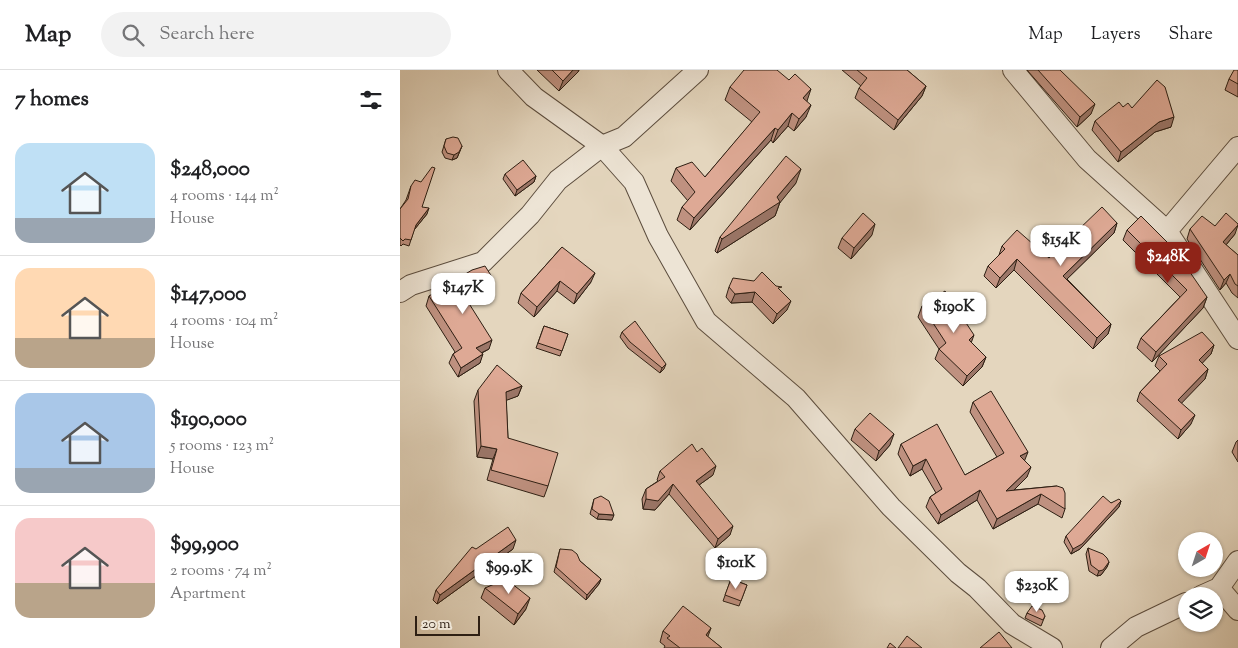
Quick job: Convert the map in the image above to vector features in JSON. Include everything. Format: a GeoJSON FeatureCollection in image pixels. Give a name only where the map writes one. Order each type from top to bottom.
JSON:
{"type":"FeatureCollection","features":[{"type":"Feature","properties":{"kind":"street"},"geometry":{"type":"LineString","coordinates":[[508,70],[534,98],[602,146],[634,182],[658,236],[706,321],[796,398],[891,507],[958,573],[977,588],[1012,624],[1052,648]]}},
{"type":"Feature","properties":{"kind":"street"},"geometry":{"type":"LineString","coordinates":[[400,292],[411,285],[484,262],[530,214],[558,180],[602,146],[624,137],[698,70]]}},
{"type":"Feature","properties":{"kind":"street"},"geometry":{"type":"LineString","coordinates":[[1014,70],[1087,159],[1168,231],[1238,339]]}},
{"type":"Feature","properties":{"kind":"street"},"geometry":{"type":"LineString","coordinates":[[1168,231],[1238,148]]}},
{"type":"Feature","properties":{"kind":"street"},"geometry":{"type":"LineString","coordinates":[[1220,587],[1238,561]]}},
{"type":"Feature","properties":{"kind":"street"},"geometry":{"type":"LineString","coordinates":[[1223,593],[1238,610]]}},
{"type":"Feature","properties":{"kind":"street"},"geometry":{"type":"LineString","coordinates":[[1111,648],[1136,627],[1178,607]]}},
{"type":"Feature","properties":{"kind":"building"},"geometry":{"type":"Polygon","coordinates":[[[552,70],[573,70],[563,81],[552,70]]]}},
{"type":"Feature","properties":{"kind":"building"},"geometry":{"type":"Polygon","coordinates":[[[744,70],[777,70],[789,80],[795,74],[811,89],[803,98],[811,105],[799,119],[792,113],[778,130],[775,128],[694,218],[682,207],[695,192],[676,168],[692,162],[705,177],[760,112],[730,87],[744,70]]]}},
{"type":"Feature","properties":{"kind":"building"},"geometry":{"type":"Polygon","coordinates":[[[857,70],[907,70],[926,86],[898,120],[859,88],[867,78],[857,70]]]}},
{"type":"Feature","properties":{"kind":"building"},"geometry":{"type":"Polygon","coordinates":[[[1038,70],[1060,70],[1095,104],[1080,117],[1038,70]]]}},
{"type":"Feature","properties":{"kind":"building"},"geometry":{"type":"Polygon","coordinates":[[[1234,70],[1238,70],[1238,84],[1229,79],[1234,70]]]}},
{"type":"Feature","properties":{"kind":"building"},"geometry":{"type":"Polygon","coordinates":[[[1157,80],[1165,87],[1174,117],[1159,122],[1121,152],[1095,121],[1119,102],[1123,107],[1128,103],[1132,108],[1157,80]]]}},
{"type":"Feature","properties":{"kind":"building"},"geometry":{"type":"Polygon","coordinates":[[[458,138],[462,146],[459,152],[454,155],[447,153],[444,146],[446,139],[458,138]]]}},
{"type":"Feature","properties":{"kind":"building"},"geometry":{"type":"Polygon","coordinates":[[[786,156],[801,169],[777,197],[780,202],[722,239],[720,237],[786,156]]]}},
{"type":"Feature","properties":{"kind":"building"},"geometry":{"type":"Polygon","coordinates":[[[523,160],[536,176],[517,190],[505,174],[523,160]]]}},
{"type":"Feature","properties":{"kind":"building"},"geometry":{"type":"Polygon","coordinates":[[[432,167],[435,168],[422,207],[429,208],[416,225],[411,240],[405,239],[403,241],[400,238],[400,209],[408,199],[411,186],[415,180],[421,182],[432,167]]]}},
{"type":"Feature","properties":{"kind":"building"},"geometry":{"type":"Polygon","coordinates":[[[1102,207],[1117,223],[1063,276],[1111,324],[1097,338],[1017,259],[1000,278],[988,266],[1005,249],[1002,246],[1017,230],[1049,258],[1102,207]]]}},
{"type":"Feature","properties":{"kind":"building"},"geometry":{"type":"Polygon","coordinates":[[[863,213],[875,224],[854,248],[842,238],[863,213]]]}},
{"type":"Feature","properties":{"kind":"building"},"geometry":{"type":"Polygon","coordinates":[[[1226,213],[1238,224],[1223,242],[1238,255],[1238,286],[1230,274],[1224,280],[1190,229],[1202,216],[1215,226],[1226,213]]]}},
{"type":"Feature","properties":{"kind":"building"},"geometry":{"type":"Polygon","coordinates":[[[1141,216],[1174,249],[1207,297],[1156,352],[1141,338],[1187,290],[1127,230],[1141,216]]]}},
{"type":"Feature","properties":{"kind":"building"},"geometry":{"type":"Polygon","coordinates":[[[562,247],[595,273],[577,294],[560,281],[537,307],[521,293],[562,247]]]}},
{"type":"Feature","properties":{"kind":"building"},"geometry":{"type":"Polygon","coordinates":[[[485,266],[492,277],[463,294],[492,340],[476,348],[483,354],[461,368],[453,354],[462,348],[429,296],[472,270],[485,266]]]}},
{"type":"Feature","properties":{"kind":"building"},"geometry":{"type":"Polygon","coordinates":[[[762,272],[776,286],[782,287],[778,288],[791,301],[777,314],[755,292],[735,294],[729,287],[733,278],[754,281],[762,272]]]}},
{"type":"Feature","properties":{"kind":"building"},"geometry":{"type":"Polygon","coordinates":[[[945,291],[974,335],[969,340],[986,357],[967,376],[939,349],[946,343],[922,306],[945,291]]]}},
{"type":"Feature","properties":{"kind":"building"},"geometry":{"type":"Polygon","coordinates":[[[635,321],[666,364],[662,368],[630,342],[622,332],[635,321]]]}},
{"type":"Feature","properties":{"kind":"building"},"geometry":{"type":"Polygon","coordinates":[[[544,326],[568,334],[562,351],[538,343],[544,326]]]}},
{"type":"Feature","properties":{"kind":"building"},"geometry":{"type":"Polygon","coordinates":[[[1202,332],[1214,345],[1199,360],[1208,369],[1178,400],[1195,415],[1181,430],[1140,392],[1167,364],[1159,356],[1202,332]]]}},
{"type":"Feature","properties":{"kind":"building"},"geometry":{"type":"Polygon","coordinates":[[[497,365],[522,386],[506,392],[508,438],[558,453],[548,486],[491,470],[497,449],[481,446],[478,390],[497,365]]]}},
{"type":"Feature","properties":{"kind":"building"},"geometry":{"type":"Polygon","coordinates":[[[991,391],[1028,452],[1020,456],[1031,467],[1006,491],[1057,486],[1063,488],[1065,493],[1065,509],[1041,494],[997,519],[980,490],[941,515],[930,497],[942,489],[926,459],[913,466],[901,444],[937,424],[965,475],[1004,453],[973,402],[991,391]]]}},
{"type":"Feature","properties":{"kind":"building"},"geometry":{"type":"Polygon","coordinates":[[[870,413],[894,434],[879,451],[855,429],[870,413]]]}},
{"type":"Feature","properties":{"kind":"building"},"geometry":{"type":"Polygon","coordinates":[[[692,444],[697,452],[702,448],[716,466],[696,481],[733,526],[718,539],[673,484],[658,501],[646,499],[646,489],[665,477],[660,471],[692,444]]]}},
{"type":"Feature","properties":{"kind":"building"},"geometry":{"type":"Polygon","coordinates":[[[601,496],[609,501],[614,515],[599,514],[592,509],[594,499],[601,496]]]}},
{"type":"Feature","properties":{"kind":"building"},"geometry":{"type":"Polygon","coordinates":[[[1103,496],[1111,503],[1119,499],[1121,501],[1082,544],[1073,549],[1066,536],[1103,496]]]}},
{"type":"Feature","properties":{"kind":"building"},"geometry":{"type":"Polygon","coordinates":[[[508,527],[516,540],[440,595],[436,590],[472,547],[476,549],[508,527]]]}},
{"type":"Feature","properties":{"kind":"building"},"geometry":{"type":"Polygon","coordinates":[[[1088,548],[1103,554],[1107,558],[1109,562],[1103,570],[1099,571],[1091,565],[1088,548]]]}},
{"type":"Feature","properties":{"kind":"building"},"geometry":{"type":"Polygon","coordinates":[[[560,549],[572,550],[577,554],[580,561],[601,579],[587,595],[556,567],[560,549]]]}},
{"type":"Feature","properties":{"kind":"building"},"geometry":{"type":"Polygon","coordinates":[[[506,579],[530,598],[518,614],[485,588],[506,579]]]}},
{"type":"Feature","properties":{"kind":"building"},"geometry":{"type":"Polygon","coordinates":[[[731,579],[747,585],[741,601],[725,595],[731,579]]]}},
{"type":"Feature","properties":{"kind":"building"},"geometry":{"type":"Polygon","coordinates":[[[683,606],[711,628],[706,635],[722,648],[680,648],[667,638],[670,636],[663,631],[683,606]]]}},
{"type":"Feature","properties":{"kind":"building"},"geometry":{"type":"Polygon","coordinates":[[[1032,606],[1042,610],[1045,616],[1043,620],[1027,613],[1032,606]]]}},
{"type":"Feature","properties":{"kind":"building"},"geometry":{"type":"Polygon","coordinates":[[[999,632],[1012,648],[980,648],[999,632]]]}},
{"type":"Feature","properties":{"kind":"building"},"geometry":{"type":"Polygon","coordinates":[[[907,636],[922,648],[898,648],[907,636]]]}},
{"type":"Feature","properties":{"kind":"building"},"geometry":{"type":"Polygon","coordinates":[[[890,643],[896,648],[887,648],[890,643]]]}}]}
